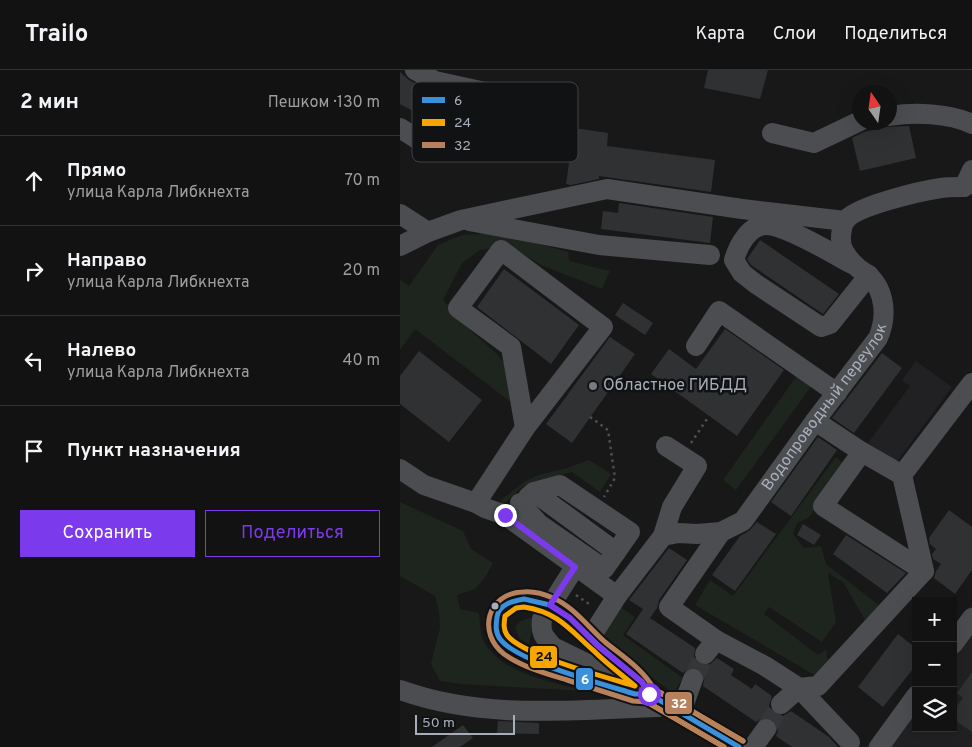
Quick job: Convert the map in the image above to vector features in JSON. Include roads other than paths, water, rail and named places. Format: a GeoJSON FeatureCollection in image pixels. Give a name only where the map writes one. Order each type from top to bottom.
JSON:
{"type":"FeatureCollection","features":[{"type":"Feature","properties":{"kind":"street"},"geometry":{"type":"LineString","coordinates":[[415,70],[440,82]]}},
{"type":"Feature","properties":{"kind":"street"},"geometry":{"type":"LineString","coordinates":[[897,115],[907,113],[960,118],[972,124]]}},
{"type":"Feature","properties":{"kind":"street"},"geometry":{"type":"LineString","coordinates":[[772,133],[814,143],[852,125]]}},
{"type":"Feature","properties":{"kind":"street"},"geometry":{"type":"LineString","coordinates":[[400,128],[412,136]]}},
{"type":"Feature","properties":{"kind":"street"},"geometry":{"type":"LineString","coordinates":[[400,246],[428,232],[461,220],[606,189],[742,209],[845,220],[858,210],[898,198],[969,183]]}},
{"type":"Feature","properties":{"kind":"street"},"geometry":{"type":"LineString","coordinates":[[400,214],[428,232]]}},
{"type":"Feature","properties":{"kind":"street"},"geometry":{"type":"LineString","coordinates":[[461,220],[599,245],[710,255]]}},
{"type":"Feature","properties":{"kind":"street","name":"Водопроводный переулок"},"geometry":{"type":"LineString","coordinates":[[663,536],[678,533],[721,532],[743,520],[878,338],[884,326],[884,309],[880,292],[842,247],[841,231],[845,220]]}},
{"type":"Feature","properties":{"kind":"street"},"geometry":{"type":"LineString","coordinates":[[765,225],[785,230],[862,270],[830,324],[821,327],[756,284],[742,273],[734,260],[738,249],[750,231],[765,225]]}},
{"type":"Feature","properties":{"kind":"street"},"geometry":{"type":"LineString","coordinates":[[476,503],[525,428],[603,327],[501,250],[458,308],[511,347],[525,428]]}},
{"type":"Feature","properties":{"kind":"street"},"geometry":{"type":"LineString","coordinates":[[696,346],[719,310],[837,392]]}},
{"type":"Feature","properties":{"kind":"street"},"geometry":{"type":"LineString","coordinates":[[902,475],[972,383]]}},
{"type":"Feature","properties":{"kind":"street"},"geometry":{"type":"LineString","coordinates":[[815,421],[862,452],[902,475],[924,571]]}},
{"type":"Feature","properties":{"kind":"street"},"geometry":{"type":"LineString","coordinates":[[590,638],[617,596],[663,536],[672,507],[697,466],[674,451]]}},
{"type":"Feature","properties":{"kind":"street"},"geometry":{"type":"LineString","coordinates":[[862,452],[823,506],[924,571]]}},
{"type":"Feature","properties":{"kind":"street"},"geometry":{"type":"LineString","coordinates":[[400,469],[424,485],[476,503],[485,508],[520,503],[560,485],[630,532],[604,569],[539,524],[520,503]]}},
{"type":"Feature","properties":{"kind":"street"},"geometry":{"type":"LineString","coordinates":[[520,503],[575,567],[617,596]]}},
{"type":"Feature","properties":{"kind":"street"},"geometry":{"type":"LineString","coordinates":[[721,532],[669,607],[710,647],[765,666],[799,688],[850,742]]}},
{"type":"Feature","properties":{"kind":"street"},"geometry":{"type":"LineString","coordinates":[[575,567],[542,619],[541,628],[543,636],[553,647],[677,709],[739,747]]}},
{"type":"Feature","properties":{"kind":"street"},"geometry":{"type":"LineString","coordinates":[[781,704],[799,688],[818,686],[924,571]]}},
{"type":"Feature","properties":{"kind":"street"},"geometry":{"type":"LineString","coordinates":[[524,599],[550,605],[570,618],[598,646],[642,682],[649,694],[635,694],[547,666],[523,656],[509,648],[500,639],[496,626],[498,613],[504,606],[513,601],[524,599]]}},
{"type":"Feature","properties":{"kind":"street"},"geometry":{"type":"LineString","coordinates":[[954,642],[972,618]]}},
{"type":"Feature","properties":{"kind":"street"},"geometry":{"type":"LineString","coordinates":[[677,709],[693,679]]}},
{"type":"Feature","properties":{"kind":"street"},"geometry":{"type":"LineString","coordinates":[[400,690],[441,703],[496,709],[548,711],[677,709]]}},
{"type":"Feature","properties":{"kind":"street"},"geometry":{"type":"LineString","coordinates":[[879,747],[912,702]]}},
{"type":"Feature","properties":{"kind":"street"},"geometry":{"type":"LineString","coordinates":[[753,747],[766,729]]}},
{"type":"Feature","properties":{"kind":"tunnel"},"geometry":{"type":"LineString","coordinates":[[693,679],[705,654]]}},
{"type":"Feature","properties":{"kind":"tunnel"},"geometry":{"type":"LineString","coordinates":[[766,729],[781,704]]}},
{"type":"Feature","properties":{"kind":"place","name":"Областное ГИБДД"},"geometry":{"type":"Point","coordinates":[593,386]}}]}
